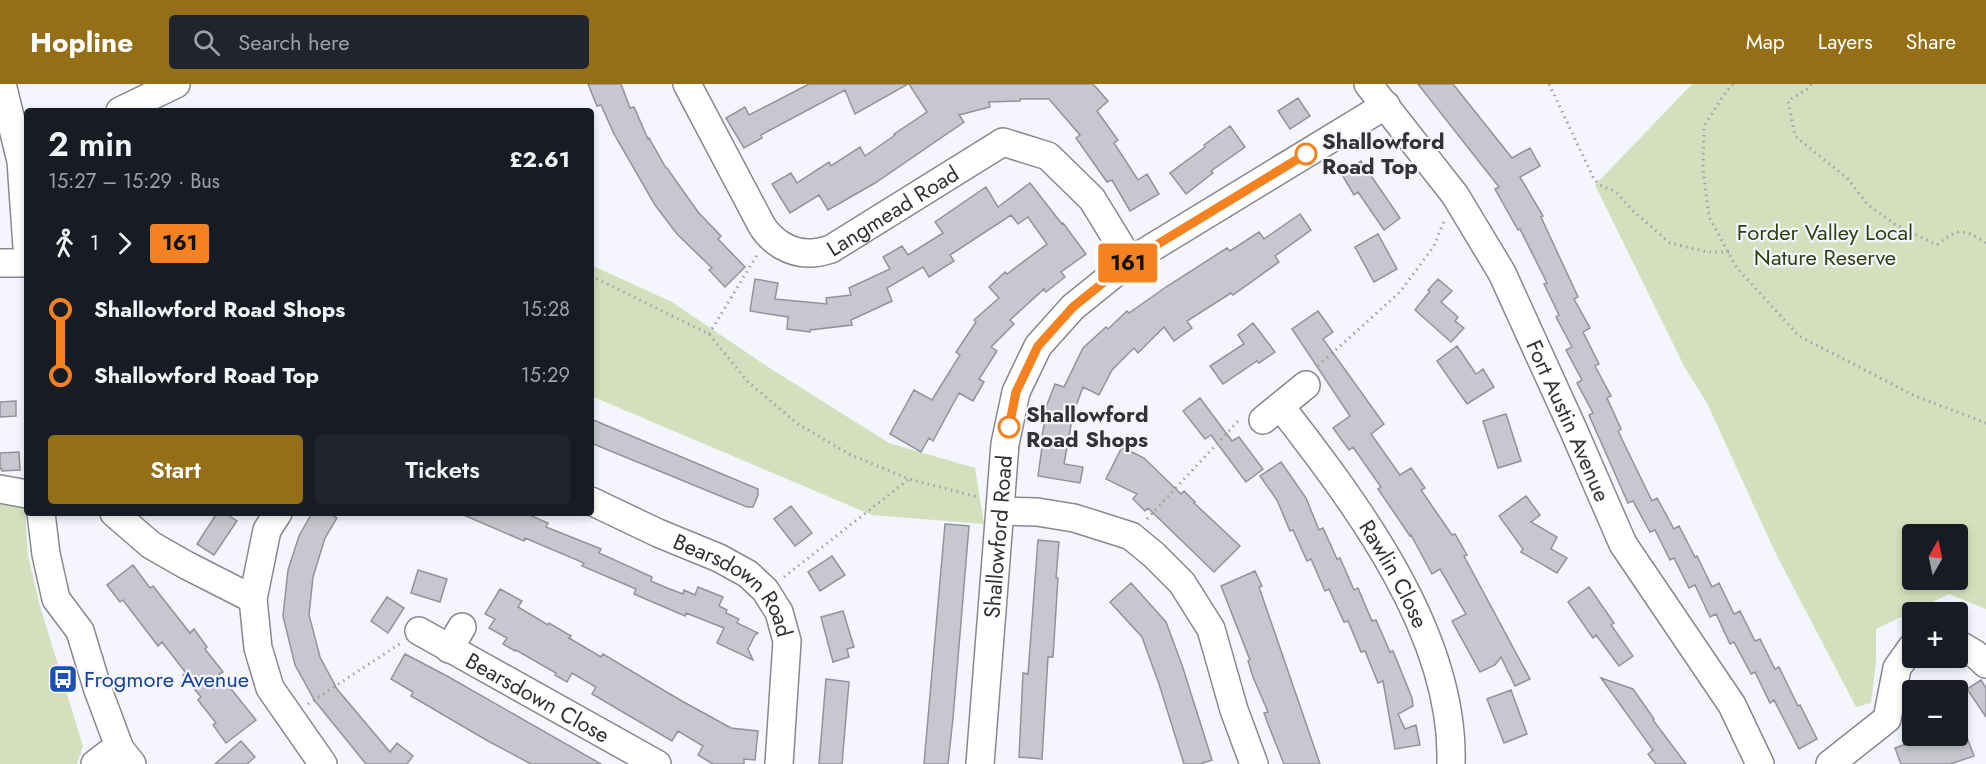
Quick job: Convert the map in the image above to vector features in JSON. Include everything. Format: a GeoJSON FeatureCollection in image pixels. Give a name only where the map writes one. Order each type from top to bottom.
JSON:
{"type":"FeatureCollection","features":[{"type":"Feature","properties":{"kind":"street"},"geometry":{"type":"LineString","coordinates":[[2,84],[24,160]]}},
{"type":"Feature","properties":{"kind":"street"},"geometry":{"type":"LineString","coordinates":[[126,108],[176,84]]}},
{"type":"Feature","properties":{"kind":"street","name":"Fort Austin Avenue"},"geometry":{"type":"LineString","coordinates":[[1368,84],[1455,195],[1502,273],[1623,544],[1732,705],[1760,764]]}},
{"type":"Feature","properties":{"kind":"street"},"geometry":{"type":"LineString","coordinates":[[694,86],[768,236]]}},
{"type":"Feature","properties":{"kind":"street","name":"Shallowford Road"},"geometry":{"type":"LineString","coordinates":[[980,764],[1005,444],[1016,392],[1038,346],[1073,307],[1130,261],[1386,105]]}},
{"type":"Feature","properties":{"kind":"street","name":"Langmead Road"},"geometry":{"type":"LineString","coordinates":[[768,236],[781,246],[795,251],[811,254],[831,249],[1003,142],[1048,156],[1092,199],[1130,261]]}},
{"type":"Feature","properties":{"kind":"street"},"geometry":{"type":"LineString","coordinates":[[0,263],[24,263]]}},
{"type":"Feature","properties":{"kind":"street"},"geometry":{"type":"LineString","coordinates":[[1272,414],[1306,385]]}},
{"type":"Feature","properties":{"kind":"street","name":"Rawlin Close"},"geometry":{"type":"LineString","coordinates":[[1272,414],[1342,488],[1404,586],[1424,630],[1442,687],[1452,740],[1451,764]]}},
{"type":"Feature","properties":{"kind":"street"},"geometry":{"type":"LineString","coordinates":[[0,489],[24,493]]}},
{"type":"Feature","properties":{"kind":"street","name":"Bearsdown Road"},"geometry":{"type":"LineString","coordinates":[[594,502],[658,533],[719,558],[748,574],[765,591],[779,612],[787,641],[780,764]]}},
{"type":"Feature","properties":{"kind":"street"},"geometry":{"type":"LineString","coordinates":[[1000,507],[1074,518],[1131,536],[1182,583],[1211,629],[1234,710],[1254,764]]}},
{"type":"Feature","properties":{"kind":"street"},"geometry":{"type":"LineString","coordinates":[[41,516],[46,554],[56,599],[80,631],[98,690],[126,757]]}},
{"type":"Feature","properties":{"kind":"street"},"geometry":{"type":"LineString","coordinates":[[118,516],[152,545],[253,599]]}},
{"type":"Feature","properties":{"kind":"street"},"geometry":{"type":"LineString","coordinates":[[276,516],[267,530],[253,599],[258,648],[270,688],[323,764]]}},
{"type":"Feature","properties":{"kind":"street","name":"Bearsdown Close"},"geometry":{"type":"LineString","coordinates":[[419,631],[456,638],[657,764]]}},
{"type":"Feature","properties":{"kind":"street"},"geometry":{"type":"LineString","coordinates":[[1968,650],[1986,664]]}},
{"type":"Feature","properties":{"kind":"street"},"geometry":{"type":"LineString","coordinates":[[1830,764],[1887,719],[1897,668],[1902,661]]}},
{"type":"Feature","properties":{"kind":"street"},"geometry":{"type":"LineString","coordinates":[[95,764],[108,754],[126,757]]}},
{"type":"Feature","properties":{"kind":"path"},"geometry":{"type":"LineString","coordinates":[[1549,84],[1594,179],[1600,185],[1616,192],[1632,210],[1670,243],[1707,252],[1729,252]]}},
{"type":"Feature","properties":{"kind":"path"},"geometry":{"type":"LineString","coordinates":[[1733,84],[1704,126],[1702,168],[1709,217],[1737,268],[1799,336],[1915,396],[1986,423]]}},
{"type":"Feature","properties":{"kind":"path"},"geometry":{"type":"LineString","coordinates":[[1811,84],[1809,88],[1788,101],[1795,135],[1848,179],[1868,205],[1895,224],[1937,245],[1950,234],[1968,232],[1986,243]]}},
{"type":"Feature","properties":{"kind":"path"},"geometry":{"type":"LineString","coordinates":[[1306,385],[1311,372],[1400,292],[1434,246],[1455,195]]}},
{"type":"Feature","properties":{"kind":"path"},"geometry":{"type":"LineString","coordinates":[[709,334],[768,236]]}},
{"type":"Feature","properties":{"kind":"path"},"geometry":{"type":"LineString","coordinates":[[594,277],[709,334],[748,382],[798,424],[849,454],[909,479],[1000,507]]}},
{"type":"Feature","properties":{"kind":"path"},"geometry":{"type":"LineString","coordinates":[[1131,536],[1242,416],[1272,414]]}},
{"type":"Feature","properties":{"kind":"path"},"geometry":{"type":"LineString","coordinates":[[765,591],[909,479]]}},
{"type":"Feature","properties":{"kind":"path"},"geometry":{"type":"LineString","coordinates":[[289,716],[419,631]]}},
{"type":"Feature","properties":{"kind":"green space","name":"Forder Valley Local Nature Reserve"},"geometry":{"type":"Polygon","coordinates":[[[1692,84],[1986,84],[1986,609],[1949,594],[1932,602],[1902,602],[1902,617],[1876,629],[1876,662],[1871,703],[1856,707],[1775,552],[1707,403],[1685,368],[1595,185],[1692,84]]]}},
{"type":"Feature","properties":{"kind":"green space"},"geometry":{"type":"Polygon","coordinates":[[[594,266],[672,302],[768,367],[889,443],[975,468],[984,524],[872,515],[594,397],[594,266]]]}},
{"type":"Feature","properties":{"kind":"green space"},"geometry":{"type":"Polygon","coordinates":[[[0,496],[22,503],[24,506],[28,556],[40,606],[83,746],[77,764],[0,764],[0,496]]]}},
{"type":"Feature","properties":{"kind":"building"},"geometry":{"type":"Polygon","coordinates":[[[588,84],[621,84],[630,108],[634,107],[648,139],[666,168],[698,212],[721,236],[718,239],[745,267],[725,287],[709,270],[712,268],[677,234],[655,205],[614,134],[601,105],[597,106],[588,84]]]}},
{"type":"Feature","properties":{"kind":"building"},"geometry":{"type":"Polygon","coordinates":[[[809,84],[908,84],[855,114],[845,90],[761,135],[762,138],[744,148],[726,118],[745,107],[749,115],[809,84]]]}},
{"type":"Feature","properties":{"kind":"building"},"geometry":{"type":"Polygon","coordinates":[[[909,84],[1093,84],[1108,101],[1097,111],[1118,140],[1114,143],[1138,180],[1147,174],[1159,194],[1130,211],[1112,180],[1107,182],[1076,138],[1080,135],[1049,99],[1020,99],[1020,101],[989,102],[990,107],[959,115],[964,122],[875,183],[828,210],[819,195],[790,213],[772,184],[791,173],[797,183],[829,162],[831,166],[860,147],[865,156],[927,112],[909,84]]]}},
{"type":"Feature","properties":{"kind":"building"},"geometry":{"type":"Polygon","coordinates":[[[1418,84],[1453,84],[1512,158],[1530,148],[1540,166],[1520,177],[1543,216],[1541,217],[1578,297],[1574,299],[1590,328],[1583,332],[1599,364],[1595,366],[1611,396],[1607,398],[1621,429],[1618,431],[1652,501],[1657,498],[1674,529],[1679,526],[1712,587],[1719,583],[1734,614],[1740,611],[1755,641],[1760,639],[1775,669],[1779,667],[1817,739],[1799,749],[1774,700],[1770,703],[1755,672],[1751,674],[1734,642],[1730,644],[1716,614],[1710,617],[1695,585],[1689,588],[1674,558],[1670,560],[1655,530],[1650,532],[1633,501],[1628,503],[1589,415],[1593,413],[1577,383],[1582,380],[1566,350],[1572,347],[1556,317],[1559,315],[1544,284],[1547,283],[1520,229],[1518,230],[1495,189],[1499,187],[1418,84]]]}},
{"type":"Feature","properties":{"kind":"building"},"geometry":{"type":"Polygon","coordinates":[[[1298,98],[1310,116],[1290,129],[1278,111],[1298,98]]]}},
{"type":"Feature","properties":{"kind":"building"},"geometry":{"type":"Polygon","coordinates":[[[1230,126],[1245,147],[1211,171],[1213,173],[1186,194],[1170,173],[1230,126]]]}},
{"type":"Feature","properties":{"kind":"building"},"geometry":{"type":"Polygon","coordinates":[[[1361,161],[1400,218],[1384,230],[1358,192],[1354,195],[1341,173],[1361,161]]]}},
{"type":"Feature","properties":{"kind":"building"},"geometry":{"type":"Polygon","coordinates":[[[1030,183],[1086,254],[1061,272],[1065,277],[1046,292],[1044,289],[1010,320],[1014,324],[991,347],[997,351],[979,379],[984,382],[973,401],[959,393],[933,441],[929,438],[921,452],[890,434],[914,390],[932,400],[960,355],[956,352],[976,322],[974,320],[999,298],[989,287],[1005,272],[1007,274],[1047,244],[1028,217],[1018,224],[1011,215],[950,255],[954,261],[929,277],[923,267],[887,288],[892,301],[851,320],[852,325],[810,330],[810,332],[787,329],[788,317],[750,311],[755,279],[778,283],[775,299],[827,304],[826,298],[851,295],[849,288],[890,269],[883,257],[902,246],[908,255],[943,233],[935,222],[986,187],[998,207],[1030,183]]]}},
{"type":"Feature","properties":{"kind":"building"},"geometry":{"type":"Polygon","coordinates":[[[1300,214],[1311,230],[1275,256],[1279,262],[1233,295],[1231,293],[1187,321],[1192,328],[1174,341],[1164,327],[1138,353],[1134,348],[1112,370],[1099,395],[1083,387],[1073,414],[1064,464],[1083,467],[1080,483],[1038,476],[1042,447],[1040,446],[1047,410],[1045,410],[1055,384],[1064,387],[1083,348],[1127,311],[1129,313],[1227,248],[1230,251],[1259,232],[1264,239],[1300,214]]]}},
{"type":"Feature","properties":{"kind":"building"},"geometry":{"type":"Polygon","coordinates":[[[1378,234],[1397,269],[1374,282],[1355,247],[1378,234]]]}},
{"type":"Feature","properties":{"kind":"building"},"geometry":{"type":"Polygon","coordinates":[[[1438,279],[1452,291],[1441,302],[1458,317],[1455,321],[1464,328],[1451,342],[1415,310],[1438,279]]]}},
{"type":"Feature","properties":{"kind":"building"},"geometry":{"type":"Polygon","coordinates":[[[1318,311],[1333,332],[1323,339],[1384,424],[1371,434],[1400,475],[1411,468],[1425,488],[1421,490],[1452,535],[1455,534],[1467,555],[1464,556],[1530,679],[1515,686],[1501,657],[1495,665],[1480,672],[1452,621],[1466,614],[1440,569],[1432,574],[1411,535],[1378,489],[1381,487],[1353,447],[1349,450],[1333,428],[1350,416],[1292,329],[1318,311]]]}},
{"type":"Feature","properties":{"kind":"building"},"geometry":{"type":"Polygon","coordinates":[[[1253,323],[1275,352],[1223,384],[1210,366],[1244,344],[1238,335],[1253,323]]]}},
{"type":"Feature","properties":{"kind":"building"},"geometry":{"type":"Polygon","coordinates":[[[1457,346],[1476,374],[1483,369],[1494,387],[1467,404],[1437,361],[1457,346]]]}},
{"type":"Feature","properties":{"kind":"building"},"geometry":{"type":"Polygon","coordinates":[[[1200,398],[1232,441],[1239,437],[1263,469],[1246,482],[1211,435],[1205,439],[1183,411],[1200,398]]]}},
{"type":"Feature","properties":{"kind":"building"},"geometry":{"type":"Polygon","coordinates":[[[16,401],[16,416],[0,417],[0,402],[16,401]]]}},
{"type":"Feature","properties":{"kind":"building"},"geometry":{"type":"Polygon","coordinates":[[[1506,414],[1521,461],[1498,468],[1483,421],[1506,414]]]}},
{"type":"Feature","properties":{"kind":"building"},"geometry":{"type":"Polygon","coordinates":[[[594,420],[758,489],[753,507],[747,507],[594,444],[594,420]]]}},
{"type":"Feature","properties":{"kind":"building"},"geometry":{"type":"Polygon","coordinates":[[[1122,447],[1144,458],[1181,494],[1184,491],[1240,546],[1214,572],[1148,508],[1145,511],[1133,499],[1137,494],[1106,479],[1122,447]]]}},
{"type":"Feature","properties":{"kind":"building"},"geometry":{"type":"Polygon","coordinates":[[[19,452],[20,470],[2,471],[0,469],[0,453],[19,452]]]}},
{"type":"Feature","properties":{"kind":"building"},"geometry":{"type":"Polygon","coordinates":[[[1281,462],[1306,498],[1319,530],[1323,528],[1354,590],[1358,588],[1372,621],[1376,620],[1390,652],[1393,651],[1413,706],[1398,714],[1405,729],[1416,725],[1420,745],[1395,749],[1383,681],[1378,683],[1365,651],[1361,652],[1348,621],[1344,622],[1329,589],[1325,591],[1311,559],[1307,561],[1293,530],[1290,531],[1277,500],[1260,476],[1281,462]]]}},
{"type":"Feature","properties":{"kind":"building"},"geometry":{"type":"Polygon","coordinates":[[[1526,496],[1540,515],[1531,522],[1557,537],[1551,549],[1567,558],[1557,573],[1521,552],[1523,549],[1499,516],[1526,496]]]}},
{"type":"Feature","properties":{"kind":"building"},"geometry":{"type":"Polygon","coordinates":[[[791,506],[812,533],[795,546],[774,519],[791,506]]]}},
{"type":"Feature","properties":{"kind":"building"},"geometry":{"type":"Polygon","coordinates":[[[215,516],[230,516],[237,521],[214,555],[197,544],[215,516]]]}},
{"type":"Feature","properties":{"kind":"building"},"geometry":{"type":"Polygon","coordinates":[[[310,516],[337,518],[325,538],[313,577],[309,615],[320,657],[337,689],[390,752],[397,743],[413,756],[407,764],[366,764],[315,701],[295,665],[283,616],[288,570],[299,536],[310,516]]]}},
{"type":"Feature","properties":{"kind":"building"},"geometry":{"type":"Polygon","coordinates":[[[466,516],[532,516],[548,523],[546,527],[601,549],[599,553],[652,577],[651,581],[667,588],[683,594],[684,590],[695,595],[698,587],[723,597],[719,606],[727,610],[726,613],[739,619],[737,623],[758,633],[748,649],[753,660],[717,643],[724,628],[686,613],[685,616],[634,594],[636,589],[582,566],[584,563],[525,538],[524,541],[466,516]]]}},
{"type":"Feature","properties":{"kind":"building"},"geometry":{"type":"Polygon","coordinates":[[[945,524],[969,526],[953,718],[948,764],[924,764],[945,524]]]}},
{"type":"Feature","properties":{"kind":"building"},"geometry":{"type":"Polygon","coordinates":[[[1038,540],[1059,542],[1053,657],[1048,657],[1042,759],[1019,757],[1023,673],[1028,674],[1038,540]]]}},
{"type":"Feature","properties":{"kind":"building"},"geometry":{"type":"Polygon","coordinates":[[[832,556],[845,575],[820,591],[808,572],[832,556]]]}},
{"type":"Feature","properties":{"kind":"building"},"geometry":{"type":"Polygon","coordinates":[[[133,565],[150,588],[153,586],[190,633],[194,629],[207,647],[205,649],[223,672],[219,674],[256,720],[226,743],[213,725],[216,723],[198,700],[201,697],[183,675],[186,673],[162,642],[158,646],[123,600],[120,602],[107,585],[133,565]]]}},
{"type":"Feature","properties":{"kind":"building"},"geometry":{"type":"Polygon","coordinates":[[[418,570],[447,579],[440,602],[411,593],[418,570]]]}},
{"type":"Feature","properties":{"kind":"building"},"geometry":{"type":"Polygon","coordinates":[[[1255,571],[1262,586],[1259,587],[1320,764],[1284,764],[1264,713],[1268,712],[1253,677],[1248,661],[1250,660],[1221,586],[1255,571]]]}},
{"type":"Feature","properties":{"kind":"building"},"geometry":{"type":"Polygon","coordinates":[[[1131,583],[1166,622],[1212,760],[1200,764],[1184,764],[1142,637],[1110,602],[1131,583]]]}},
{"type":"Feature","properties":{"kind":"building"},"geometry":{"type":"Polygon","coordinates":[[[1589,587],[1614,623],[1611,625],[1633,656],[1619,666],[1596,635],[1593,638],[1568,602],[1589,587]]]}},
{"type":"Feature","properties":{"kind":"building"},"geometry":{"type":"Polygon","coordinates":[[[500,589],[522,601],[518,607],[571,636],[569,638],[601,657],[603,654],[731,728],[758,731],[755,760],[744,759],[744,764],[713,764],[698,755],[703,746],[678,731],[672,741],[592,694],[596,687],[572,673],[567,682],[555,675],[556,673],[503,644],[507,638],[489,628],[495,619],[485,614],[500,589]]]}},
{"type":"Feature","properties":{"kind":"building"},"geometry":{"type":"Polygon","coordinates":[[[387,597],[404,608],[388,633],[371,621],[387,597]]]}},
{"type":"Feature","properties":{"kind":"building"},"geometry":{"type":"Polygon","coordinates":[[[843,611],[854,647],[847,649],[849,657],[833,662],[821,617],[843,611]]]}},
{"type":"Feature","properties":{"kind":"building"},"geometry":{"type":"Polygon","coordinates":[[[405,654],[601,764],[531,764],[488,741],[411,696],[413,692],[391,679],[405,654]]]}},
{"type":"Feature","properties":{"kind":"building"},"geometry":{"type":"Polygon","coordinates":[[[1601,678],[1633,689],[1686,764],[1656,764],[1648,754],[1653,750],[1601,678]]]}},
{"type":"Feature","properties":{"kind":"building"},"geometry":{"type":"Polygon","coordinates":[[[826,679],[849,682],[842,764],[819,764],[826,679]]]}},
{"type":"Feature","properties":{"kind":"building"},"geometry":{"type":"Polygon","coordinates":[[[1981,680],[1986,688],[1986,717],[1968,690],[1981,680]]]}},
{"type":"Feature","properties":{"kind":"building"},"geometry":{"type":"Polygon","coordinates":[[[1511,690],[1527,734],[1504,743],[1487,699],[1511,690]]]}},
{"type":"Feature","properties":{"kind":"building"},"geometry":{"type":"Polygon","coordinates":[[[1968,740],[1974,756],[1950,764],[1901,764],[1895,748],[1902,745],[1968,746],[1968,740]]]}},
{"type":"Feature","properties":{"kind":"building"},"geometry":{"type":"Polygon","coordinates":[[[241,741],[255,757],[247,764],[215,764],[241,741]]]}},
{"type":"Feature","properties":{"kind":"bus line","name":"161"},"geometry":{"type":"LineString","coordinates":[[1009,427],[1016,392],[1038,346],[1073,307],[1130,261],[1306,154]]}},
{"type":"Feature","properties":{"kind":"place","name":"Shallowford Road Top"},"geometry":{"type":"Point","coordinates":[1306,154]}},
{"type":"Feature","properties":{"kind":"place","name":"Shallowford Road Shops"},"geometry":{"type":"Point","coordinates":[1009,427]}},
{"type":"Feature","properties":{"kind":"place","name":"Frogmore Avenue"},"geometry":{"type":"Point","coordinates":[63,679]}}]}
